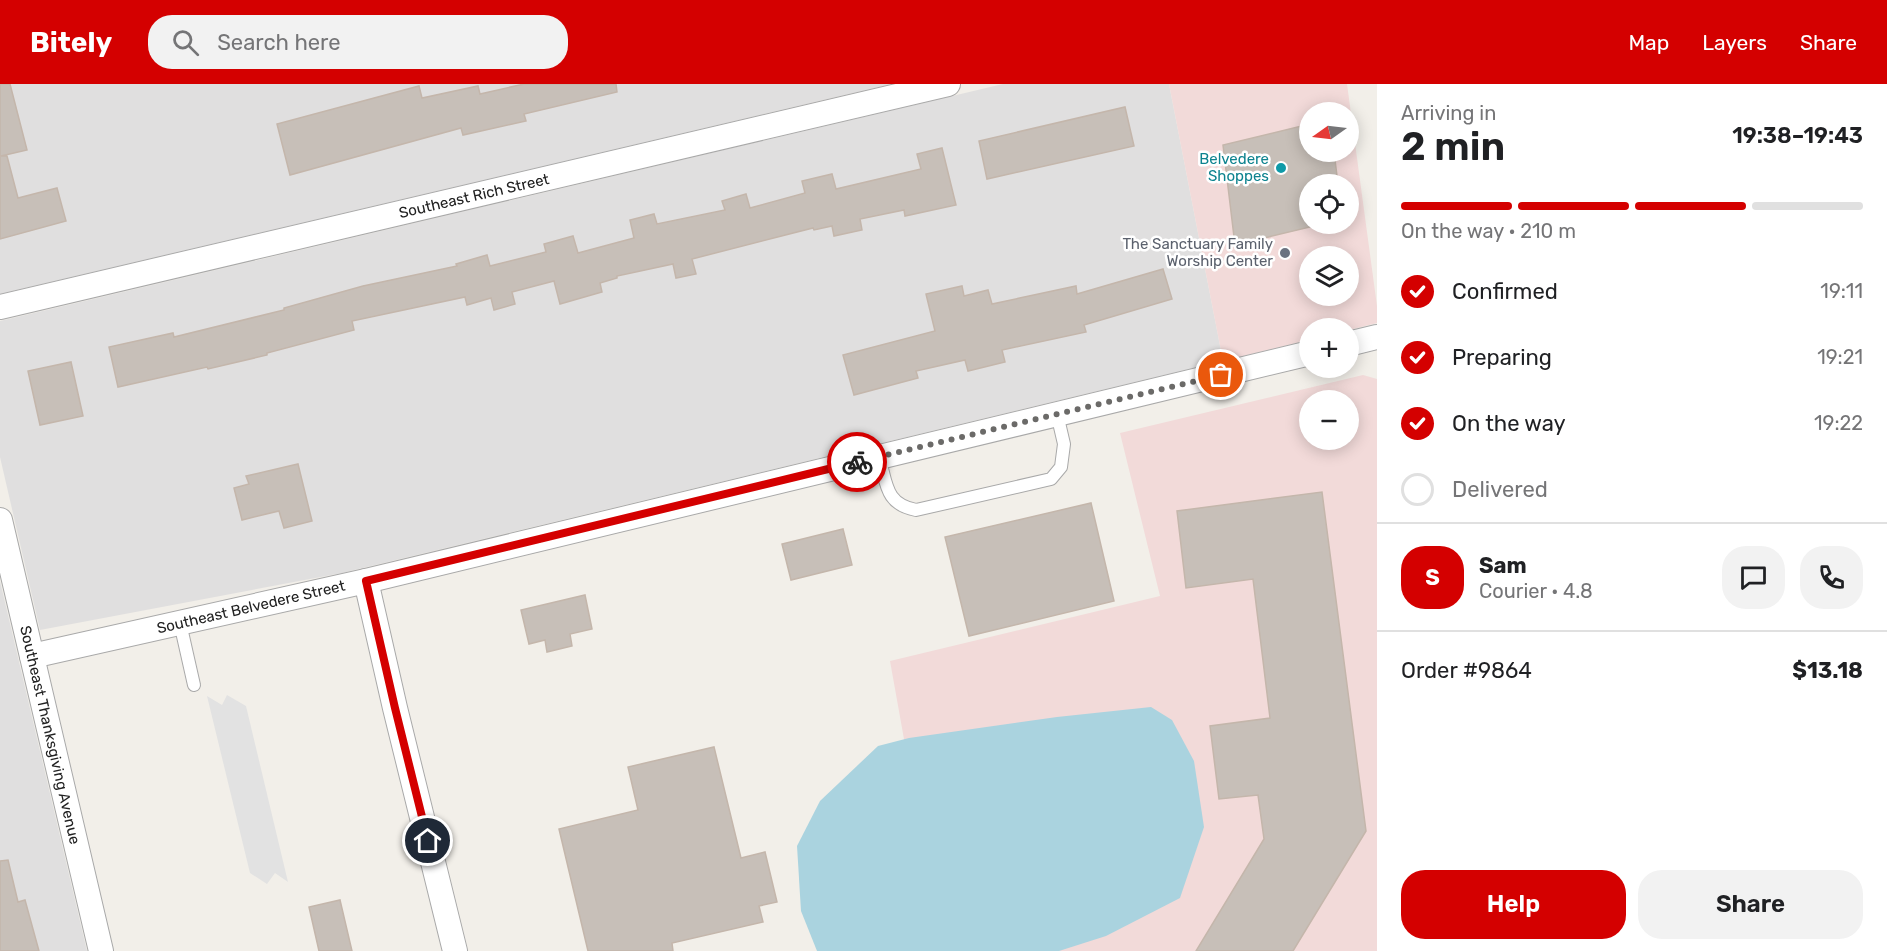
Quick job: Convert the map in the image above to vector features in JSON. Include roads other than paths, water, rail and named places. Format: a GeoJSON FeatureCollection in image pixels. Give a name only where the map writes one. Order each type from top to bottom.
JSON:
{"type":"FeatureCollection","features":[{"type":"Feature","properties":{"kind":"street","name":"Southeast Rich Street"},"geometry":{"type":"LineString","coordinates":[[0,307],[948,84]]}},
{"type":"Feature","properties":{"kind":"street"},"geometry":{"type":"LineString","coordinates":[[1359,341],[1377,337]]}},
{"type":"Feature","properties":{"kind":"street","name":"Southeast Belvedere Street"},"geometry":{"type":"LineString","coordinates":[[32,656],[366,581],[1299,356]]}},
{"type":"Feature","properties":{"kind":"street","name":"Southeast Thanksgiving Avenue"},"geometry":{"type":"LineString","coordinates":[[0,520],[101,951]]}},
{"type":"Feature","properties":{"kind":"street"},"geometry":{"type":"LineString","coordinates":[[366,581],[455,951]]}},
{"type":"Feature","properties":{"kind":"lane"},"geometry":{"type":"LineString","coordinates":[[879,457],[890,496],[902,508],[916,510],[1051,479],[1061,467],[1064,444],[1057,414]]}},
{"type":"Feature","properties":{"kind":"lane"},"geometry":{"type":"LineString","coordinates":[[180,623],[194,685]]}},
{"type":"Feature","properties":{"kind":"water"},"geometry":{"type":"Polygon","coordinates":[[[1151,707],[1172,720],[1194,761],[1204,827],[1180,898],[1106,936],[1059,951],[817,951],[801,911],[797,846],[820,801],[878,746],[909,738],[1057,717],[1151,707]]]}},
{"type":"Feature","properties":{"kind":"place","name":"Belvedere Shoppes"},"geometry":{"type":"Point","coordinates":[1281,168]}},
{"type":"Feature","properties":{"kind":"place","name":"The Sanctuary Family Worship Center"},"geometry":{"type":"Point","coordinates":[1285,253]}}]}
